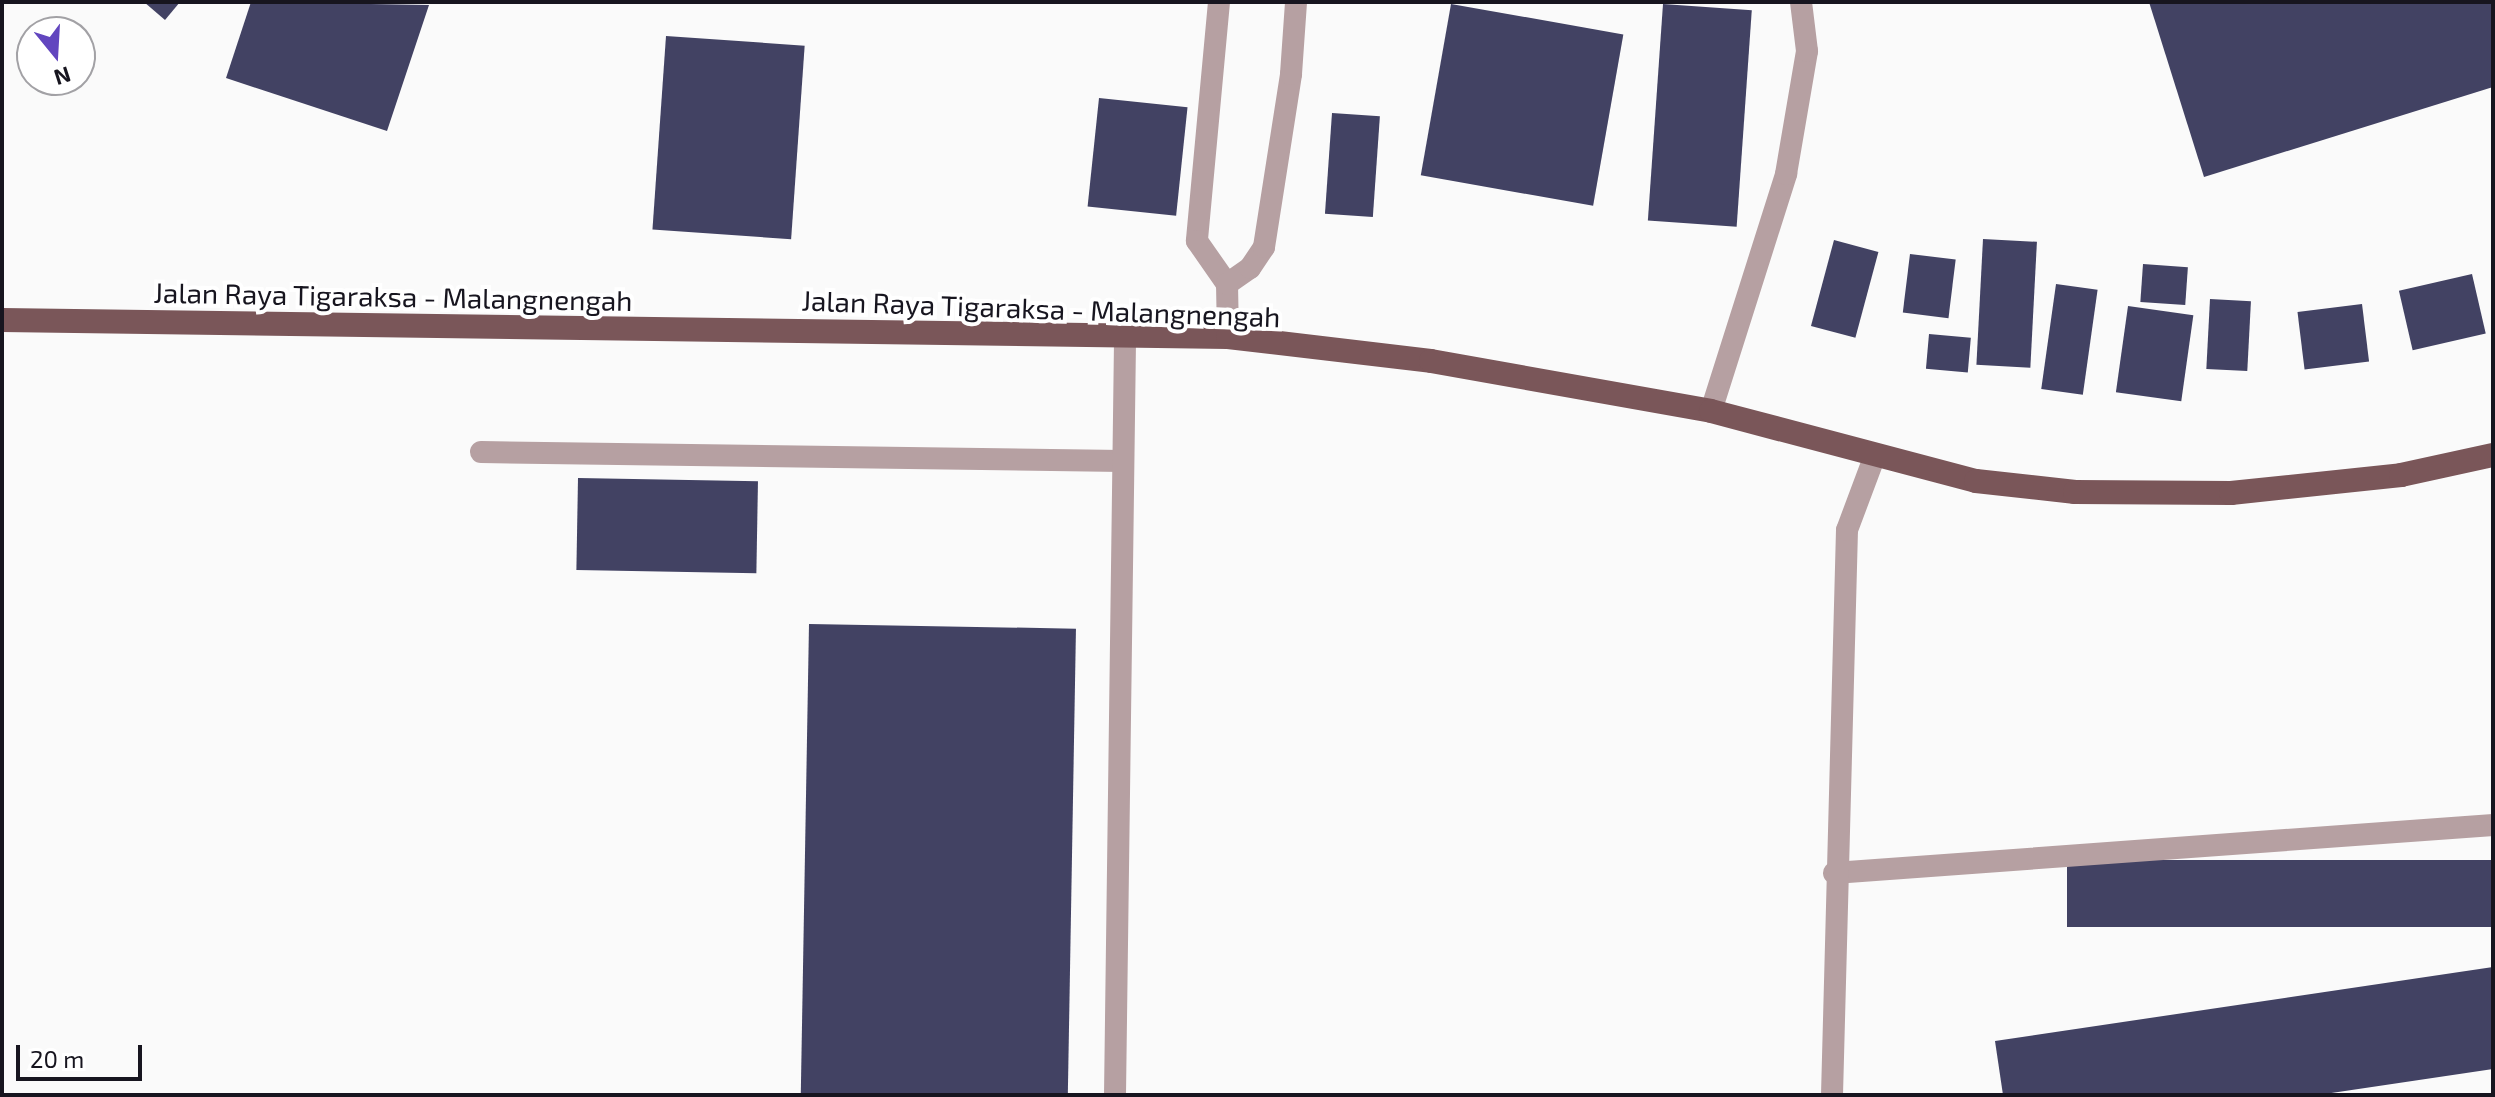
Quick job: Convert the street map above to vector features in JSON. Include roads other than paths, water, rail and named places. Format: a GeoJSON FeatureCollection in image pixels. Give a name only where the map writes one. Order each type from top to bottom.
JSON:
{"type":"FeatureCollection","features":[{"type":"Feature","properties":{"kind":"main road","name":"Jalan Raya Tigaraksa - Malangnengah"},"geometry":{"type":"LineString","coordinates":[[2,320],[1228,337],[1431,361],[1711,411],[1976,481],[2075,492],[2231,493],[2401,475],[2493,455]]}},
{"type":"Feature","properties":{"kind":"lane"},"geometry":{"type":"LineString","coordinates":[[1219,2],[1197,241],[1227,284],[1228,337]]}},
{"type":"Feature","properties":{"kind":"lane"},"geometry":{"type":"LineString","coordinates":[[1227,284],[1250,268],[1264,247],[1291,74],[1296,2]]}},
{"type":"Feature","properties":{"kind":"lane"},"geometry":{"type":"LineString","coordinates":[[1711,411],[1786,174],[1807,51],[1801,2]]}},
{"type":"Feature","properties":{"kind":"lane"},"geometry":{"type":"LineString","coordinates":[[1115,1095],[1125,337]]}},
{"type":"Feature","properties":{"kind":"lane"},"geometry":{"type":"LineString","coordinates":[[481,452],[1122,461]]}},
{"type":"Feature","properties":{"kind":"lane"},"geometry":{"type":"LineString","coordinates":[[1832,1095],[1834,873],[1847,530],[1875,455]]}},
{"type":"Feature","properties":{"kind":"lane"},"geometry":{"type":"LineString","coordinates":[[1834,873],[2493,825]]}}]}
